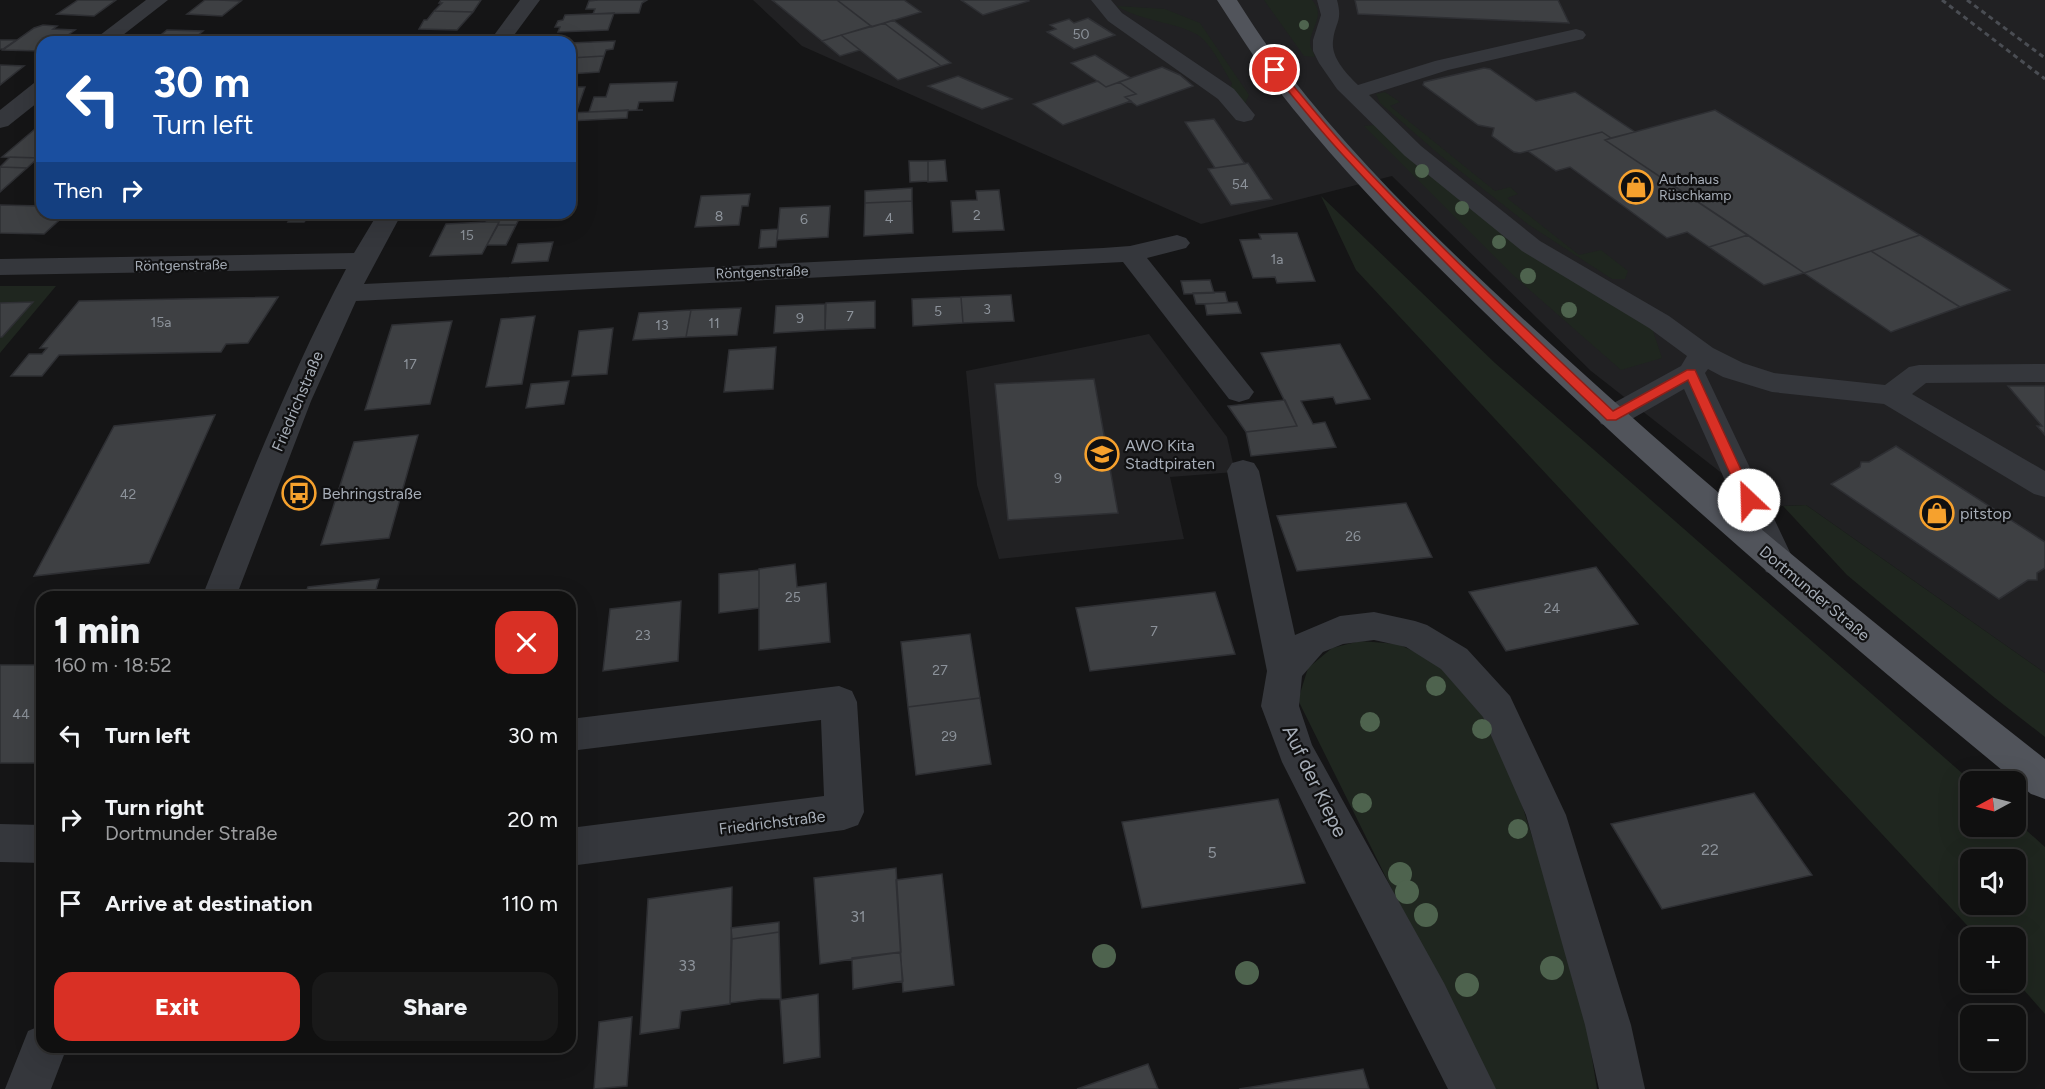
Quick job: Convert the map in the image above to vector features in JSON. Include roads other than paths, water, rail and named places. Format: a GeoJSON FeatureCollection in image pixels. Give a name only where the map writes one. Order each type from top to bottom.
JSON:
{"type":"FeatureCollection","features":[{"type":"Feature","properties":{"kind":"main road","name":"Dortmunder Straße"},"geometry":{"type":"LineString","coordinates":[[1227,0],[1289,88],[1344,151],[1490,302],[1612,417],[1778,563],[2045,782]]}},
{"type":"Feature","properties":{"kind":"street"},"geometry":{"type":"LineString","coordinates":[[109,36],[158,0]]}},
{"type":"Feature","properties":{"kind":"street"},"geometry":{"type":"LineString","coordinates":[[503,36],[530,0]]}},
{"type":"Feature","properties":{"kind":"street"},"geometry":{"type":"LineString","coordinates":[[1101,0],[1115,17],[1226,94],[1244,115]]}},
{"type":"Feature","properties":{"kind":"street"},"geometry":{"type":"LineString","coordinates":[[1328,0],[1330,15],[1323,40],[1323,51],[1329,63],[1354,93],[1413,151],[1531,246],[1659,322],[1697,363],[1778,563]]}},
{"type":"Feature","properties":{"kind":"street"},"geometry":{"type":"LineString","coordinates":[[1354,93],[1442,65],[1576,35]]}},
{"type":"Feature","properties":{"kind":"street"},"geometry":{"type":"LineString","coordinates":[[0,121],[36,93]]}},
{"type":"Feature","properties":{"kind":"street","name":"Friedrichstraße"},"geometry":{"type":"LineString","coordinates":[[221,591],[315,358],[345,293],[386,219]]}},
{"type":"Feature","properties":{"kind":"street","name":"Röntgenstraße"},"geometry":{"type":"LineString","coordinates":[[345,293],[1130,254],[1177,243]]}},
{"type":"Feature","properties":{"kind":"street"},"geometry":{"type":"LineString","coordinates":[[1130,254],[1239,392]]}},
{"type":"Feature","properties":{"kind":"street","name":"Röntgenstraße"},"geometry":{"type":"LineString","coordinates":[[0,267],[362,261]]}},
{"type":"Feature","properties":{"kind":"street"},"geometry":{"type":"LineString","coordinates":[[1612,417],[1697,363],[1733,370],[1772,382],[1891,395],[2045,486]]}},
{"type":"Feature","properties":{"kind":"street"},"geometry":{"type":"LineString","coordinates":[[1891,395],[1919,374],[2045,373]]}},
{"type":"Feature","properties":{"kind":"street"},"geometry":{"type":"LineString","coordinates":[[1243,471],[1285,671]]}},
{"type":"Feature","properties":{"kind":"street"},"geometry":{"type":"LineString","coordinates":[[1285,671],[1310,642],[1340,630],[1374,626],[1415,635],[1454,659],[1497,707],[1546,815],[1608,1025],[1622,1089]]}},
{"type":"Feature","properties":{"kind":"street","name":"Auf der Kiepe"},"geometry":{"type":"LineString","coordinates":[[1285,671],[1280,706],[1295,750],[1428,999],[1473,1089]]}},
{"type":"Feature","properties":{"kind":"street","name":"Friedrichstraße"},"geometry":{"type":"LineString","coordinates":[[576,734],[839,702],[844,812],[576,846]]}},
{"type":"Feature","properties":{"kind":"street"},"geometry":{"type":"LineString","coordinates":[[0,843],[36,844]]}},
{"type":"Feature","properties":{"kind":"street"},"geometry":{"type":"LineString","coordinates":[[28,1089],[42,1053]]}},
{"type":"Feature","properties":{"kind":"railway"},"geometry":{"type":"LineString","coordinates":[[1942,0],[2045,79]]}},
{"type":"Feature","properties":{"kind":"railway"},"geometry":{"type":"LineString","coordinates":[[1967,0],[2045,58]]}},
{"type":"Feature","properties":{"kind":"place","name":"Autohaus Rüschkamp"},"geometry":{"type":"Point","coordinates":[1636,187]}},
{"type":"Feature","properties":{"kind":"place","name":"AWO Kita Stadtpiraten"},"geometry":{"type":"Point","coordinates":[1102,454]}},
{"type":"Feature","properties":{"kind":"place","name":"Behringstraße"},"geometry":{"type":"Point","coordinates":[299,493]}},
{"type":"Feature","properties":{"kind":"place","name":"pitstop"},"geometry":{"type":"Point","coordinates":[1937,513]}}]}
